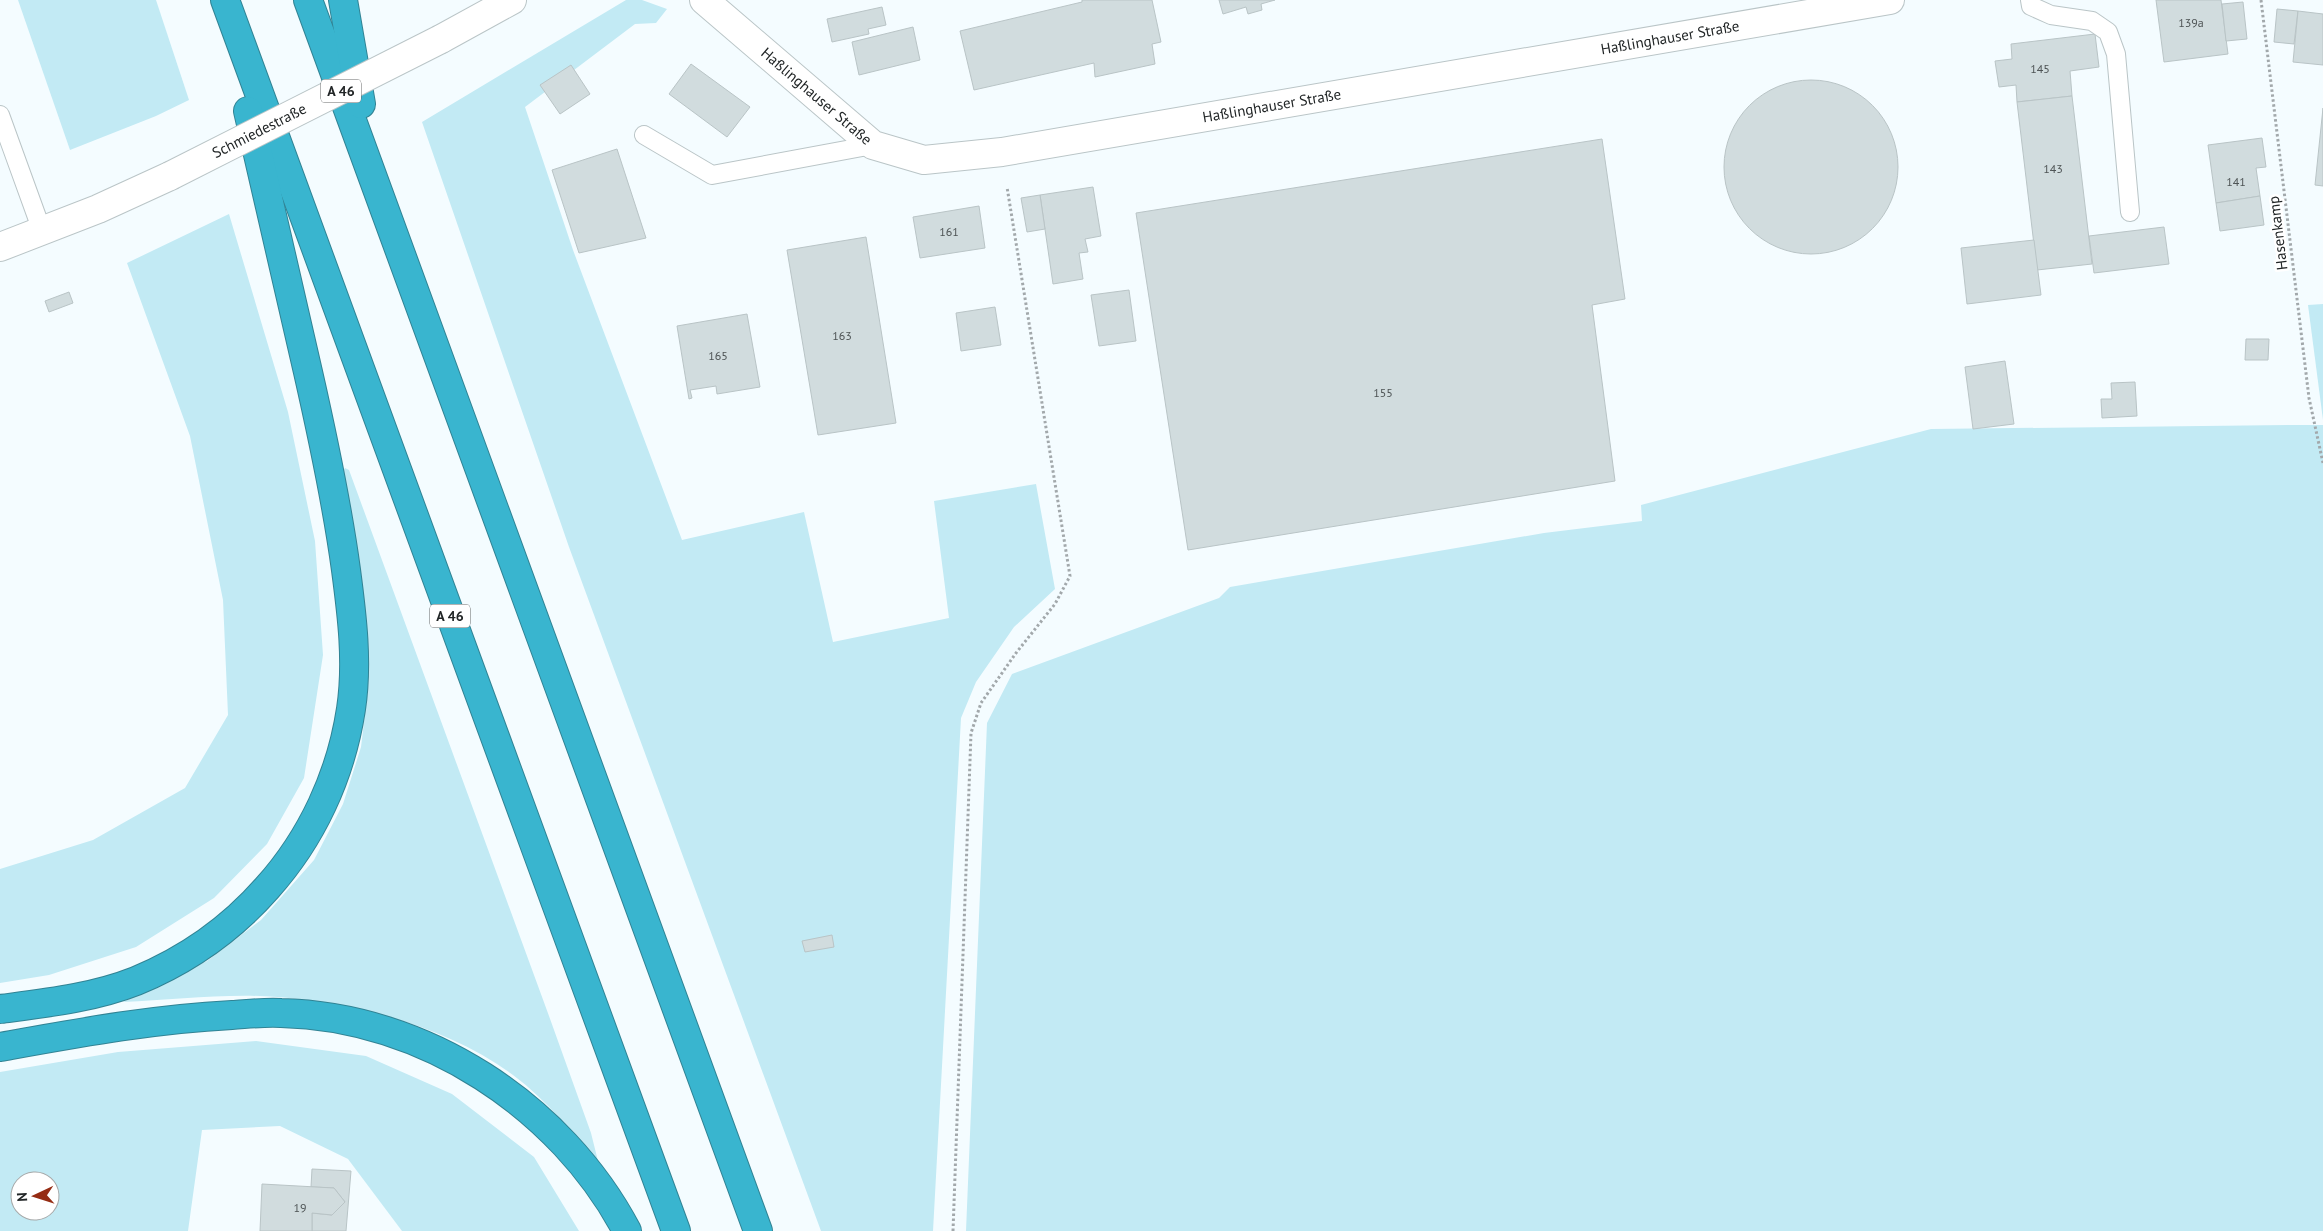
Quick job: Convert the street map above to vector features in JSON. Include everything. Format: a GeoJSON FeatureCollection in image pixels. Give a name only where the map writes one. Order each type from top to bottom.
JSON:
{"type":"FeatureCollection","features":[{"type":"Feature","properties":{"kind":"highway"},"geometry":{"type":"LineString","coordinates":[[0,1009],[92,994],[136,981],[177,962],[216,937],[250,908],[280,874],[306,836],[327,795],[342,752],[351,708],[354,662],[352,613],[342,537],[324,441],[224,0]]}},
{"type":"Feature","properties":{"kind":"highway","name":"A 46"},"geometry":{"type":"LineString","coordinates":[[224,0],[676,1231]]}},
{"type":"Feature","properties":{"kind":"highway","name":"A 46"},"geometry":{"type":"LineString","coordinates":[[308,0],[758,1231]]}},
{"type":"Feature","properties":{"kind":"highway"},"geometry":{"type":"LineString","coordinates":[[343,0],[374,182]]}},
{"type":"Feature","properties":{"kind":"highway"},"geometry":{"type":"LineString","coordinates":[[0,1047],[111,1026],[188,1017],[281,1013],[327,1017],[371,1026],[414,1041],[456,1060],[494,1084],[531,1111],[564,1143],[593,1177],[627,1231]]}},
{"type":"Feature","properties":{"kind":"street","name":"Schmiedestraße"},"geometry":{"type":"LineString","coordinates":[[0,247],[170,176],[441,40],[512,0]]}},
{"type":"Feature","properties":{"kind":"street","name":"Haßlinghauser Straße"},"geometry":{"type":"LineString","coordinates":[[704,0],[873,145],[924,160],[1002,152],[1890,0]]}},
{"type":"Feature","properties":{"kind":"lane"},"geometry":{"type":"LineString","coordinates":[[2030,0],[2031,6],[2051,15],[2092,21],[2108,32],[2116,54],[2130,212]]}},
{"type":"Feature","properties":{"kind":"lane"},"geometry":{"type":"LineString","coordinates":[[0,115],[42,231]]}},
{"type":"Feature","properties":{"kind":"lane"},"geometry":{"type":"LineString","coordinates":[[644,135],[712,175],[873,145]]}},
{"type":"Feature","properties":{"kind":"path","name":"Hasenkamp"},"geometry":{"type":"LineString","coordinates":[[2261,0],[2308,388],[2323,463]]}},
{"type":"Feature","properties":{"kind":"path"},"geometry":{"type":"LineString","coordinates":[[953,1231],[971,733],[982,704],[1016,653],[1055,604],[1070,576],[1002,152]]}},
{"type":"Feature","properties":{"kind":"shaded area"},"geometry":{"type":"Polygon","coordinates":[[[18,0],[156,0],[189,100],[156,116],[70,150],[18,0]]]}},
{"type":"Feature","properties":{"kind":"shaded area"},"geometry":{"type":"Polygon","coordinates":[[[626,0],[642,0],[667,9],[656,23],[635,24],[525,107],[573,250],[682,540],[804,512],[833,642],[949,618],[934,501],[1036,484],[1055,589],[1014,627],[976,682],[961,718],[933,1231],[821,1231],[569,547],[422,122],[626,0]]]}},
{"type":"Feature","properties":{"kind":"shaded area"},"geometry":{"type":"Polygon","coordinates":[[[229,214],[288,412],[315,541],[323,655],[304,778],[267,844],[214,898],[136,947],[49,975],[0,983],[0,869],[93,840],[185,788],[228,715],[223,600],[190,436],[127,263],[229,214]]]}},
{"type":"Feature","properties":{"kind":"shaded area"},"geometry":{"type":"Polygon","coordinates":[[[2323,304],[2323,420],[2308,305],[2323,304]]]}},
{"type":"Feature","properties":{"kind":"shaded area"},"geometry":{"type":"Polygon","coordinates":[[[2323,425],[2323,1231],[966,1231],[987,723],[1012,674],[1219,598],[1230,587],[1544,533],[1642,521],[1641,505],[1931,429],[2323,425]]]}},
{"type":"Feature","properties":{"kind":"shaded area"},"geometry":{"type":"Polygon","coordinates":[[[345,468],[349,470],[549,1016],[591,1133],[600,1169],[560,1119],[538,1096],[513,1075],[460,1043],[401,1020],[339,1005],[278,997],[220,996],[123,1002],[207,961],[261,920],[314,860],[343,804],[361,747],[368,689],[366,622],[343,471],[345,468]]]}},
{"type":"Feature","properties":{"kind":"shaded area"},"geometry":{"type":"Polygon","coordinates":[[[256,1041],[366,1056],[452,1094],[534,1157],[579,1231],[402,1231],[348,1159],[280,1126],[202,1130],[188,1231],[0,1231],[0,1072],[118,1052],[256,1041]]]}},
{"type":"Feature","properties":{"kind":"building"},"geometry":{"type":"Polygon","coordinates":[[[1082,0],[1152,0],[1161,42],[1152,44],[1155,64],[1095,77],[1094,63],[974,90],[960,31],[1082,2],[1082,0]]]}},
{"type":"Feature","properties":{"kind":"building"},"geometry":{"type":"Polygon","coordinates":[[[1219,0],[1275,0],[1261,4],[1262,10],[1248,14],[1246,7],[1223,14],[1219,0]]]}},
{"type":"Feature","properties":{"kind":"building"},"geometry":{"type":"Polygon","coordinates":[[[2156,0],[2221,0],[2228,54],[2164,62],[2156,0]]]}},
{"type":"Feature","properties":{"kind":"building"},"geometry":{"type":"Polygon","coordinates":[[[2243,2],[2247,39],[2226,41],[2222,4],[2243,2]]]}},
{"type":"Feature","properties":{"kind":"building"},"geometry":{"type":"Polygon","coordinates":[[[882,7],[886,25],[868,29],[869,34],[832,42],[827,19],[882,7]]]}},
{"type":"Feature","properties":{"kind":"building"},"geometry":{"type":"Polygon","coordinates":[[[2277,9],[2298,11],[2294,44],[2274,42],[2277,9]]]}},
{"type":"Feature","properties":{"kind":"building"},"geometry":{"type":"Polygon","coordinates":[[[2298,11],[2323,14],[2323,65],[2293,62],[2298,11]]]}},
{"type":"Feature","properties":{"kind":"building"},"geometry":{"type":"Polygon","coordinates":[[[913,27],[920,60],[859,75],[852,42],[913,27]]]}},
{"type":"Feature","properties":{"kind":"building"},"geometry":{"type":"Polygon","coordinates":[[[2095,34],[2099,67],[2070,71],[2072,96],[2017,102],[2016,85],[1999,87],[1995,61],[2012,59],[2011,44],[2095,34]]]}},
{"type":"Feature","properties":{"kind":"building"},"geometry":{"type":"Polygon","coordinates":[[[691,64],[750,107],[727,137],[669,94],[691,64]]]}},
{"type":"Feature","properties":{"kind":"building"},"geometry":{"type":"Polygon","coordinates":[[[571,65],[590,94],[560,114],[540,85],[571,65]]]}},
{"type":"Feature","properties":{"kind":"building"},"geometry":{"type":"Polygon","coordinates":[[[1811,80],[1828,82],[1844,87],[1866,100],[1878,112],[1894,142],[1898,167],[1896,184],[1891,200],[1878,222],[1866,234],[1836,250],[1811,254],[1794,252],[1778,247],[1756,234],[1744,222],[1728,192],[1724,167],[1726,150],[1731,134],[1744,112],[1756,100],[1786,84],[1811,80]]]}},
{"type":"Feature","properties":{"kind":"building"},"geometry":{"type":"Polygon","coordinates":[[[2072,96],[2092,264],[2037,270],[2017,102],[2072,96]]]}},
{"type":"Feature","properties":{"kind":"building"},"geometry":{"type":"Polygon","coordinates":[[[2323,108],[2323,186],[2315,185],[2323,108]]]}},
{"type":"Feature","properties":{"kind":"building"},"geometry":{"type":"Polygon","coordinates":[[[2262,138],[2266,167],[2256,168],[2260,196],[2216,203],[2208,145],[2262,138]]]}},
{"type":"Feature","properties":{"kind":"building"},"geometry":{"type":"Polygon","coordinates":[[[1602,139],[1625,299],[1592,305],[1615,481],[1188,550],[1136,213],[1602,139]]]}},
{"type":"Feature","properties":{"kind":"building"},"geometry":{"type":"Polygon","coordinates":[[[617,149],[646,238],[579,253],[552,170],[617,149]]]}},
{"type":"Feature","properties":{"kind":"building"},"geometry":{"type":"Polygon","coordinates":[[[1093,187],[1101,236],[1085,239],[1088,252],[1079,253],[1083,279],[1053,284],[1040,195],[1093,187]]]}},
{"type":"Feature","properties":{"kind":"building"},"geometry":{"type":"Polygon","coordinates":[[[1040,195],[1045,229],[1027,232],[1021,198],[1040,195]]]}},
{"type":"Feature","properties":{"kind":"building"},"geometry":{"type":"Polygon","coordinates":[[[2260,196],[2264,225],[2220,231],[2216,203],[2260,196]]]}},
{"type":"Feature","properties":{"kind":"building"},"geometry":{"type":"Polygon","coordinates":[[[979,206],[985,248],[920,258],[913,217],[979,206]]]}},
{"type":"Feature","properties":{"kind":"building"},"geometry":{"type":"Polygon","coordinates":[[[2164,227],[2169,264],[2094,273],[2089,236],[2164,227]]]}},
{"type":"Feature","properties":{"kind":"building"},"geometry":{"type":"Polygon","coordinates":[[[866,237],[896,423],[818,435],[787,250],[866,237]]]}},
{"type":"Feature","properties":{"kind":"building"},"geometry":{"type":"Polygon","coordinates":[[[2034,240],[2041,295],[1967,304],[1961,248],[2034,240]]]}},
{"type":"Feature","properties":{"kind":"building"},"geometry":{"type":"Polygon","coordinates":[[[1129,290],[1136,341],[1099,346],[1091,295],[1129,290]]]}},
{"type":"Feature","properties":{"kind":"building"},"geometry":{"type":"Polygon","coordinates":[[[69,292],[73,303],[49,312],[45,301],[69,292]]]}},
{"type":"Feature","properties":{"kind":"building"},"geometry":{"type":"Polygon","coordinates":[[[995,307],[1001,345],[961,351],[956,313],[995,307]]]}},
{"type":"Feature","properties":{"kind":"building"},"geometry":{"type":"Polygon","coordinates":[[[747,314],[760,387],[717,394],[716,386],[690,390],[692,398],[689,399],[677,326],[747,314]]]}},
{"type":"Feature","properties":{"kind":"building"},"geometry":{"type":"Polygon","coordinates":[[[2246,339],[2269,339],[2268,360],[2245,360],[2246,339]]]}},
{"type":"Feature","properties":{"kind":"building"},"geometry":{"type":"Polygon","coordinates":[[[2005,361],[2014,424],[1973,429],[1965,367],[2005,361]]]}},
{"type":"Feature","properties":{"kind":"building"},"geometry":{"type":"Polygon","coordinates":[[[2135,382],[2137,416],[2102,418],[2101,399],[2112,399],[2111,383],[2135,382]]]}},
{"type":"Feature","properties":{"kind":"building"},"geometry":{"type":"Polygon","coordinates":[[[832,935],[834,947],[805,952],[802,941],[832,935]]]}},
{"type":"Feature","properties":{"kind":"building"},"geometry":{"type":"Polygon","coordinates":[[[312,1169],[351,1171],[346,1231],[312,1231],[312,1213],[332,1215],[345,1202],[334,1188],[311,1187],[312,1169]]]}},
{"type":"Feature","properties":{"kind":"building"},"geometry":{"type":"Polygon","coordinates":[[[262,1184],[334,1188],[345,1202],[332,1215],[312,1213],[312,1231],[260,1231],[262,1184]]]}}]}
